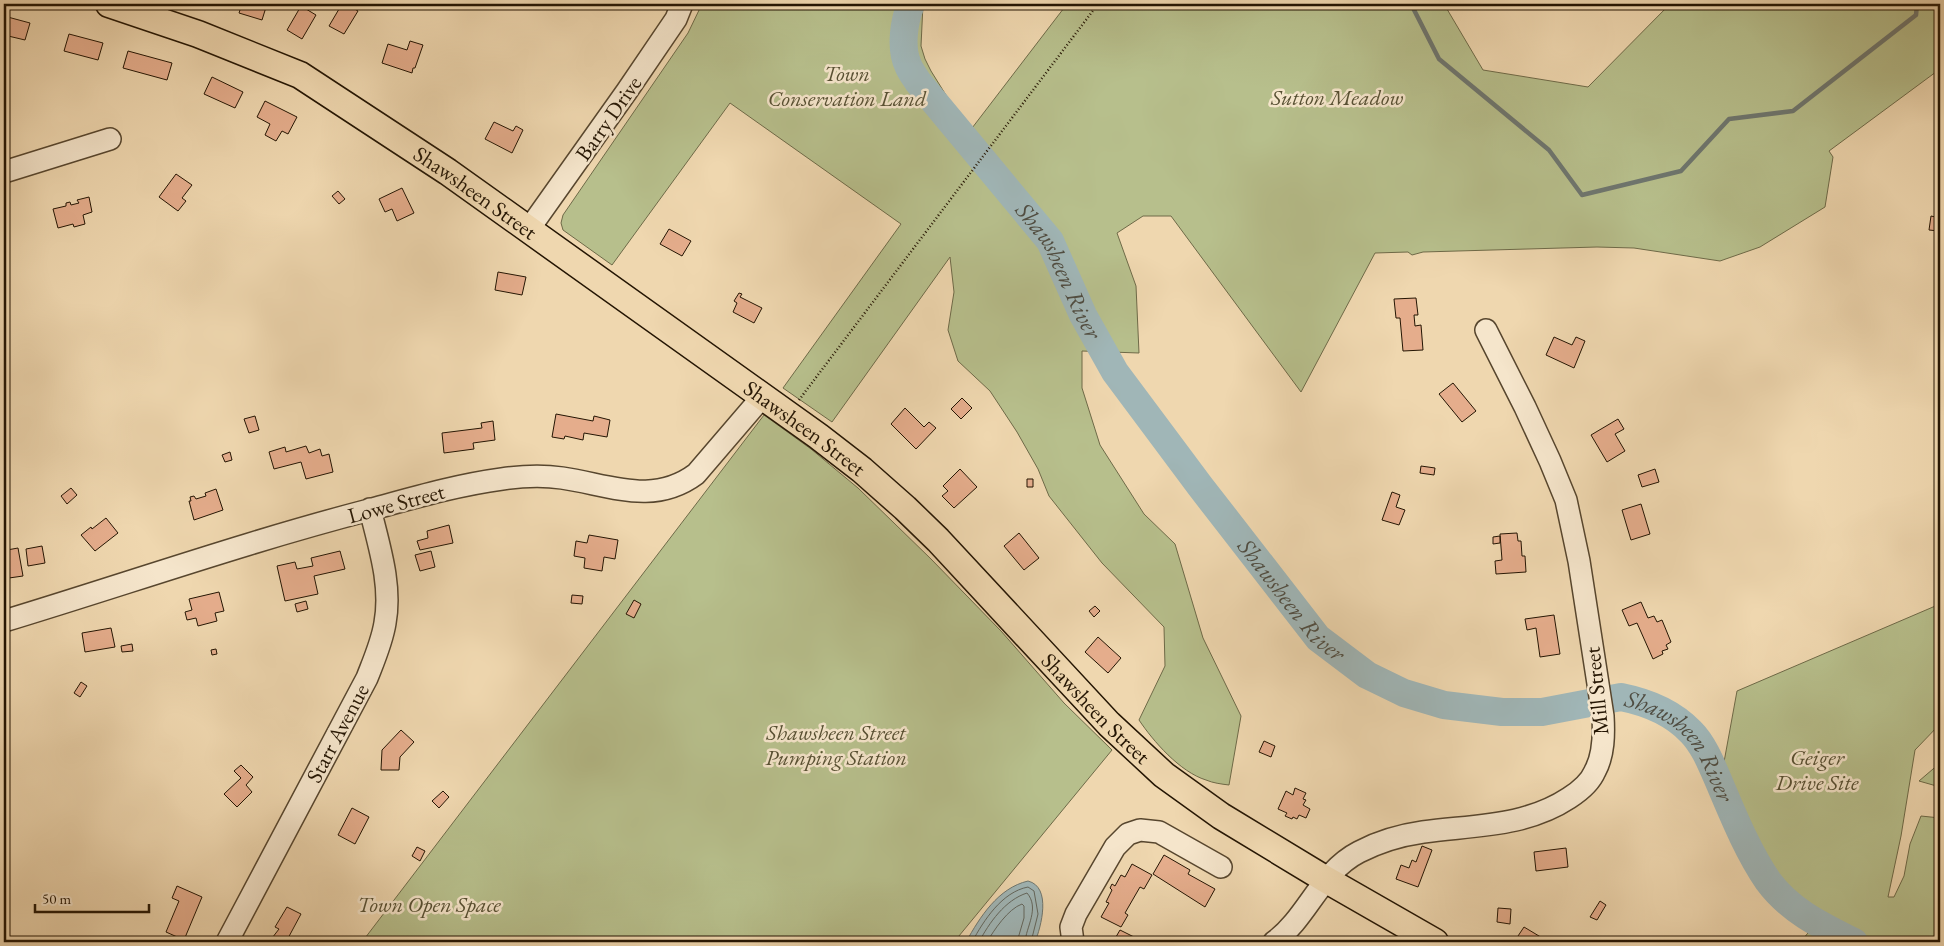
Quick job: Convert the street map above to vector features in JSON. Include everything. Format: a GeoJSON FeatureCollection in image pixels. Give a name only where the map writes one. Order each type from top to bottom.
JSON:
{"type":"FeatureCollection","features":[{"type":"Feature","properties":{"kind":"main road","name":"Shawsheen Street"},"geometry":{"type":"LineString","coordinates":[[109,4],[156,11],[198,34],[300,75],[396,136],[529,229],[862,470],[905,508],[991,595],[1109,724],[1147,760],[1183,789],[1221,816],[1325,879],[1435,942]]}},
{"type":"Feature","properties":{"kind":"street","name":"Barry Drive"},"geometry":{"type":"LineString","coordinates":[[529,229],[676,19],[682,4]]}},
{"type":"Feature","properties":{"kind":"street"},"geometry":{"type":"LineString","coordinates":[[4,172],[110,139]]}},
{"type":"Feature","properties":{"kind":"street","name":"Mill Street"},"geometry":{"type":"LineString","coordinates":[[1274,942],[1293,925],[1325,879],[1359,852],[1400,837],[1422,832],[1505,823],[1536,815],[1558,805],[1579,791],[1592,778],[1596,770],[1602,751],[1602,716],[1579,561],[1566,500],[1525,407],[1486,330]]}},
{"type":"Feature","properties":{"kind":"street","name":"Lowe Street"},"geometry":{"type":"LineString","coordinates":[[4,621],[301,528],[475,483],[530,476],[562,478],[636,492],[668,489],[683,483],[696,474],[762,397]]}},
{"type":"Feature","properties":{"kind":"street","name":"Starr Avenue"},"geometry":{"type":"LineString","coordinates":[[227,942],[367,678],[380,642],[386,618],[386,582],[370,510]]}},
{"type":"Feature","properties":{"kind":"street"},"geometry":{"type":"LineString","coordinates":[[1073,942],[1071,927],[1076,914],[1115,847],[1128,834],[1140,830],[1159,832],[1221,867]]}},
{"type":"Feature","properties":{"kind":"path"},"geometry":{"type":"LineString","coordinates":[[788,415],[1098,4]]}},
{"type":"Feature","properties":{"kind":"green space"},"geometry":{"type":"Polygon","coordinates":[[[702,4],[923,4],[921,46],[925,59],[969,132],[1067,4],[1444,4],[1483,70],[1588,87],[1670,4],[1940,4],[1940,69],[1829,151],[1833,157],[1825,207],[1760,247],[1720,261],[1634,248],[1597,247],[1423,252],[1412,255],[1408,252],[1375,253],[1301,392],[1171,216],[1143,216],[1117,233],[1136,286],[1139,353],[1082,351],[1082,388],[1100,445],[1144,514],[1175,544],[1203,638],[1241,716],[1229,785],[1196,776],[1177,763],[1159,746],[1139,720],[1165,666],[1164,627],[1102,563],[1049,496],[1038,469],[1017,432],[990,391],[958,361],[948,330],[954,292],[950,257],[832,422],[783,388],[901,224],[730,103],[612,265],[563,230],[561,223],[563,215],[688,33],[702,4]]]}},
{"type":"Feature","properties":{"kind":"green space","name":"Shawsheen Street Pumping Station"},"geometry":{"type":"Polygon","coordinates":[[[764,415],[811,449],[858,488],[1001,631],[1064,703],[1112,750],[954,942],[362,942],[764,415]]]}},
{"type":"Feature","properties":{"kind":"green space","name":"Geiger Drive Site"},"geometry":{"type":"Polygon","coordinates":[[[1940,604],[1940,724],[1915,750],[1901,836],[1888,897],[1894,897],[1904,876],[1910,844],[1921,816],[1940,818],[1940,942],[1803,942],[1803,939],[1817,922],[1798,907],[1757,860],[1720,784],[1737,691],[1940,604]]]}},
{"type":"Feature","properties":{"kind":"green space"},"geometry":{"type":"Polygon","coordinates":[[[1940,763],[1940,787],[1919,781],[1940,763]]]}},
{"type":"Feature","properties":{"kind":"water"},"geometry":{"type":"Polygon","coordinates":[[[1028,881],[1040,891],[1042,899],[1042,918],[1035,942],[966,942],[977,923],[999,897],[1017,885],[1028,881]]]}},
{"type":"Feature","properties":{"kind":"building"},"geometry":{"type":"Polygon","coordinates":[[[242,4],[267,4],[262,20],[239,13],[242,4]]]}},
{"type":"Feature","properties":{"kind":"building"},"geometry":{"type":"Polygon","coordinates":[[[342,4],[346,4],[358,11],[344,34],[329,26],[342,4]]]}},
{"type":"Feature","properties":{"kind":"building"},"geometry":{"type":"Polygon","coordinates":[[[301,6],[316,15],[302,39],[287,30],[301,6]]]}},
{"type":"Feature","properties":{"kind":"building"},"geometry":{"type":"Polygon","coordinates":[[[4,16],[30,23],[25,40],[4,35],[4,16]]]}},
{"type":"Feature","properties":{"kind":"building"},"geometry":{"type":"Polygon","coordinates":[[[69,34],[103,43],[98,60],[64,51],[69,34]]]}},
{"type":"Feature","properties":{"kind":"building"},"geometry":{"type":"Polygon","coordinates":[[[410,41],[423,45],[412,73],[382,63],[388,44],[407,50],[410,41]]]}},
{"type":"Feature","properties":{"kind":"building"},"geometry":{"type":"Polygon","coordinates":[[[128,51],[172,63],[167,80],[123,68],[128,51]]]}},
{"type":"Feature","properties":{"kind":"building"},"geometry":{"type":"Polygon","coordinates":[[[212,77],[243,92],[235,108],[204,94],[212,77]]]}},
{"type":"Feature","properties":{"kind":"building"},"geometry":{"type":"Polygon","coordinates":[[[265,101],[297,117],[288,134],[282,131],[276,141],[265,135],[270,124],[257,117],[265,101]]]}},
{"type":"Feature","properties":{"kind":"building"},"geometry":{"type":"Polygon","coordinates":[[[494,122],[513,131],[516,126],[523,130],[512,153],[485,139],[494,122]]]}},
{"type":"Feature","properties":{"kind":"building"},"geometry":{"type":"Polygon","coordinates":[[[176,174],[192,185],[182,198],[186,201],[178,211],[159,197],[176,174]]]}},
{"type":"Feature","properties":{"kind":"building"},"geometry":{"type":"Polygon","coordinates":[[[402,188],[414,213],[397,221],[392,209],[385,212],[379,199],[402,188]]]}},
{"type":"Feature","properties":{"kind":"building"},"geometry":{"type":"Polygon","coordinates":[[[338,191],[345,199],[339,204],[332,196],[338,191]]]}},
{"type":"Feature","properties":{"kind":"building"},"geometry":{"type":"Polygon","coordinates":[[[89,197],[92,212],[83,215],[85,224],[74,227],[73,224],[58,228],[53,209],[66,206],[66,203],[70,202],[71,205],[79,203],[77,200],[89,197]]]}},
{"type":"Feature","properties":{"kind":"building"},"geometry":{"type":"Polygon","coordinates":[[[1931,216],[1940,218],[1939,231],[1929,230],[1931,216]]]}},
{"type":"Feature","properties":{"kind":"building"},"geometry":{"type":"Polygon","coordinates":[[[669,229],[691,241],[682,256],[660,244],[669,229]]]}},
{"type":"Feature","properties":{"kind":"building"},"geometry":{"type":"Polygon","coordinates":[[[498,272],[526,277],[522,295],[495,290],[498,272]]]}},
{"type":"Feature","properties":{"kind":"building"},"geometry":{"type":"Polygon","coordinates":[[[739,293],[742,294],[740,297],[762,308],[754,323],[733,312],[737,303],[734,301],[739,293]]]}},
{"type":"Feature","properties":{"kind":"building"},"geometry":{"type":"Polygon","coordinates":[[[1416,298],[1418,315],[1414,315],[1415,326],[1421,325],[1423,350],[1403,351],[1400,318],[1396,318],[1394,299],[1416,298]]]}},
{"type":"Feature","properties":{"kind":"building"},"geometry":{"type":"Polygon","coordinates":[[[1554,337],[1572,345],[1576,337],[1585,341],[1574,368],[1546,355],[1554,337]]]}},
{"type":"Feature","properties":{"kind":"building"},"geometry":{"type":"Polygon","coordinates":[[[1453,383],[1476,411],[1462,422],[1439,394],[1453,383]]]}},
{"type":"Feature","properties":{"kind":"building"},"geometry":{"type":"Polygon","coordinates":[[[962,398],[972,408],[961,419],[951,409],[962,398]]]}},
{"type":"Feature","properties":{"kind":"building"},"geometry":{"type":"Polygon","coordinates":[[[905,408],[924,427],[929,422],[936,428],[916,449],[891,424],[905,408]]]}},
{"type":"Feature","properties":{"kind":"building"},"geometry":{"type":"Polygon","coordinates":[[[556,414],[593,421],[594,416],[610,420],[607,437],[584,433],[583,440],[565,436],[564,439],[552,437],[556,414]]]}},
{"type":"Feature","properties":{"kind":"building"},"geometry":{"type":"Polygon","coordinates":[[[255,416],[259,430],[249,433],[244,419],[255,416]]]}},
{"type":"Feature","properties":{"kind":"building"},"geometry":{"type":"Polygon","coordinates":[[[1618,419],[1624,429],[1615,434],[1625,451],[1607,462],[1591,435],[1618,419]]]}},
{"type":"Feature","properties":{"kind":"building"},"geometry":{"type":"Polygon","coordinates":[[[493,421],[495,440],[473,443],[474,449],[444,453],[442,433],[482,428],[481,423],[493,421]]]}},
{"type":"Feature","properties":{"kind":"building"},"geometry":{"type":"Polygon","coordinates":[[[306,446],[309,453],[320,449],[322,456],[329,454],[333,472],[306,479],[301,462],[274,469],[269,452],[285,447],[286,452],[306,446]]]}},
{"type":"Feature","properties":{"kind":"building"},"geometry":{"type":"Polygon","coordinates":[[[230,452],[232,460],[225,462],[222,455],[230,452]]]}},
{"type":"Feature","properties":{"kind":"building"},"geometry":{"type":"Polygon","coordinates":[[[1421,466],[1435,468],[1434,475],[1420,473],[1421,466]]]}},
{"type":"Feature","properties":{"kind":"building"},"geometry":{"type":"Polygon","coordinates":[[[960,469],[977,487],[954,508],[942,496],[948,491],[943,486],[960,469]]]}},
{"type":"Feature","properties":{"kind":"building"},"geometry":{"type":"Polygon","coordinates":[[[1655,469],[1659,482],[1642,487],[1638,475],[1655,469]]]}},
{"type":"Feature","properties":{"kind":"building"},"geometry":{"type":"Polygon","coordinates":[[[1027,479],[1033,479],[1033,487],[1027,487],[1027,479]]]}},
{"type":"Feature","properties":{"kind":"building"},"geometry":{"type":"Polygon","coordinates":[[[71,488],[77,495],[67,504],[61,496],[71,488]]]}},
{"type":"Feature","properties":{"kind":"building"},"geometry":{"type":"Polygon","coordinates":[[[216,489],[223,510],[194,520],[189,501],[191,501],[190,497],[194,496],[196,499],[206,496],[205,493],[216,489]]]}},
{"type":"Feature","properties":{"kind":"building"},"geometry":{"type":"Polygon","coordinates":[[[1392,492],[1400,495],[1396,507],[1405,510],[1399,525],[1382,520],[1392,492]]]}},
{"type":"Feature","properties":{"kind":"building"},"geometry":{"type":"Polygon","coordinates":[[[1641,504],[1650,534],[1631,540],[1622,510],[1641,504]]]}},
{"type":"Feature","properties":{"kind":"building"},"geometry":{"type":"Polygon","coordinates":[[[106,518],[118,533],[95,551],[81,535],[106,518]]]}},
{"type":"Feature","properties":{"kind":"building"},"geometry":{"type":"Polygon","coordinates":[[[449,525],[453,543],[420,550],[417,541],[428,538],[427,531],[449,525]]]}},
{"type":"Feature","properties":{"kind":"building"},"geometry":{"type":"Polygon","coordinates":[[[1019,533],[1039,558],[1024,570],[1004,546],[1019,533]]]}},
{"type":"Feature","properties":{"kind":"building"},"geometry":{"type":"Polygon","coordinates":[[[1517,533],[1518,541],[1521,541],[1522,556],[1525,556],[1526,572],[1496,574],[1495,561],[1502,560],[1500,534],[1517,533]]]}},
{"type":"Feature","properties":{"kind":"building"},"geometry":{"type":"Polygon","coordinates":[[[589,535],[618,540],[615,559],[604,557],[602,571],[584,568],[585,558],[574,556],[576,541],[587,543],[589,535]]]}},
{"type":"Feature","properties":{"kind":"building"},"geometry":{"type":"Polygon","coordinates":[[[1500,536],[1500,543],[1493,544],[1493,537],[1500,536]]]}},
{"type":"Feature","properties":{"kind":"building"},"geometry":{"type":"Polygon","coordinates":[[[42,546],[45,563],[28,566],[26,549],[42,546]]]}},
{"type":"Feature","properties":{"kind":"building"},"geometry":{"type":"Polygon","coordinates":[[[18,548],[23,576],[9,578],[8,572],[4,573],[4,554],[7,553],[7,550],[18,548]]]}},
{"type":"Feature","properties":{"kind":"building"},"geometry":{"type":"Polygon","coordinates":[[[340,551],[345,569],[314,576],[318,594],[285,601],[277,566],[295,562],[297,569],[313,566],[311,558],[340,551]]]}},
{"type":"Feature","properties":{"kind":"building"},"geometry":{"type":"Polygon","coordinates":[[[431,551],[435,567],[420,571],[415,555],[431,551]]]}},
{"type":"Feature","properties":{"kind":"building"},"geometry":{"type":"Polygon","coordinates":[[[219,592],[224,611],[215,613],[217,621],[198,626],[196,618],[187,620],[185,612],[192,610],[189,599],[219,592]]]}},
{"type":"Feature","properties":{"kind":"building"},"geometry":{"type":"Polygon","coordinates":[[[572,595],[583,596],[582,604],[571,603],[572,595]]]}},
{"type":"Feature","properties":{"kind":"building"},"geometry":{"type":"Polygon","coordinates":[[[634,600],[641,604],[634,618],[626,614],[634,600]]]}},
{"type":"Feature","properties":{"kind":"building"},"geometry":{"type":"Polygon","coordinates":[[[306,601],[308,609],[297,612],[295,604],[306,601]]]}},
{"type":"Feature","properties":{"kind":"building"},"geometry":{"type":"Polygon","coordinates":[[[1641,602],[1648,618],[1654,616],[1657,622],[1662,620],[1671,642],[1666,645],[1668,649],[1662,651],[1663,654],[1653,659],[1637,623],[1629,626],[1622,610],[1641,602]]]}},
{"type":"Feature","properties":{"kind":"building"},"geometry":{"type":"Polygon","coordinates":[[[1095,606],[1100,611],[1094,617],[1089,611],[1095,606]]]}},
{"type":"Feature","properties":{"kind":"building"},"geometry":{"type":"Polygon","coordinates":[[[1554,615],[1560,654],[1540,657],[1536,628],[1527,630],[1525,619],[1554,615]]]}},
{"type":"Feature","properties":{"kind":"building"},"geometry":{"type":"Polygon","coordinates":[[[111,628],[115,647],[85,652],[82,633],[111,628]]]}},
{"type":"Feature","properties":{"kind":"building"},"geometry":{"type":"Polygon","coordinates":[[[1098,637],[1121,658],[1108,673],[1085,652],[1098,637]]]}},
{"type":"Feature","properties":{"kind":"building"},"geometry":{"type":"Polygon","coordinates":[[[132,644],[133,651],[122,652],[121,646],[132,644]]]}},
{"type":"Feature","properties":{"kind":"building"},"geometry":{"type":"Polygon","coordinates":[[[216,649],[217,654],[212,655],[211,650],[216,649]]]}},
{"type":"Feature","properties":{"kind":"building"},"geometry":{"type":"Polygon","coordinates":[[[81,682],[87,686],[80,697],[74,693],[81,682]]]}},
{"type":"Feature","properties":{"kind":"building"},"geometry":{"type":"Polygon","coordinates":[[[401,730],[414,742],[400,757],[399,770],[381,770],[382,750],[401,730]]]}},
{"type":"Feature","properties":{"kind":"building"},"geometry":{"type":"Polygon","coordinates":[[[1264,741],[1275,746],[1271,757],[1259,752],[1264,741]]]}},
{"type":"Feature","properties":{"kind":"building"},"geometry":{"type":"Polygon","coordinates":[[[241,765],[253,777],[246,785],[252,792],[237,807],[224,794],[241,778],[234,771],[241,765]]]}},
{"type":"Feature","properties":{"kind":"building"},"geometry":{"type":"Polygon","coordinates":[[[1295,788],[1306,793],[1303,799],[1306,800],[1303,805],[1310,809],[1306,818],[1299,815],[1297,819],[1293,817],[1292,819],[1285,816],[1287,813],[1278,809],[1286,791],[1293,795],[1295,788]]]}},
{"type":"Feature","properties":{"kind":"building"},"geometry":{"type":"Polygon","coordinates":[[[443,791],[449,797],[439,808],[432,801],[443,791]]]}},
{"type":"Feature","properties":{"kind":"building"},"geometry":{"type":"Polygon","coordinates":[[[352,808],[369,817],[355,844],[338,835],[352,808]]]}},
{"type":"Feature","properties":{"kind":"building"},"geometry":{"type":"Polygon","coordinates":[[[1422,846],[1432,850],[1418,887],[1396,879],[1401,865],[1409,868],[1412,860],[1416,862],[1422,846]]]}},
{"type":"Feature","properties":{"kind":"building"},"geometry":{"type":"Polygon","coordinates":[[[417,847],[425,851],[420,861],[412,856],[417,847]]]}},
{"type":"Feature","properties":{"kind":"building"},"geometry":{"type":"Polygon","coordinates":[[[1566,848],[1568,867],[1536,871],[1534,852],[1566,848]]]}},
{"type":"Feature","properties":{"kind":"building"},"geometry":{"type":"Polygon","coordinates":[[[1164,855],[1190,870],[1188,874],[1215,889],[1205,907],[1153,874],[1164,855]]]}},
{"type":"Feature","properties":{"kind":"building"},"geometry":{"type":"Polygon","coordinates":[[[1132,864],[1152,875],[1144,889],[1140,887],[1125,913],[1128,915],[1121,927],[1101,917],[1109,903],[1106,902],[1112,890],[1110,888],[1112,884],[1115,886],[1121,875],[1125,877],[1132,864]]]}},
{"type":"Feature","properties":{"kind":"building"},"geometry":{"type":"Polygon","coordinates":[[[177,886],[202,897],[184,940],[166,932],[179,901],[172,898],[177,886]]]}},
{"type":"Feature","properties":{"kind":"building"},"geometry":{"type":"Polygon","coordinates":[[[1600,901],[1606,905],[1597,920],[1590,917],[1600,901]]]}},
{"type":"Feature","properties":{"kind":"building"},"geometry":{"type":"Polygon","coordinates":[[[287,907],[301,914],[286,942],[269,942],[279,929],[275,927],[287,907]]]}},
{"type":"Feature","properties":{"kind":"building"},"geometry":{"type":"Polygon","coordinates":[[[1498,908],[1511,909],[1510,924],[1497,922],[1498,908]]]}},
{"type":"Feature","properties":{"kind":"building"},"geometry":{"type":"Polygon","coordinates":[[[1524,927],[1549,942],[1514,942],[1524,927]]]}},
{"type":"Feature","properties":{"kind":"building"},"geometry":{"type":"Polygon","coordinates":[[[1120,930],[1144,942],[1113,942],[1120,930]]]}},
{"type":"Feature","properties":{"kind":"waterway","name":"Shawsheen River"},"geometry":{"type":"LineString","coordinates":[[911,4],[906,18],[904,51],[909,67],[918,82],[1050,241],[1083,315],[1115,372],[1200,486],[1318,638],[1367,675],[1404,693],[1444,705],[1502,712],[1542,712],[1621,697],[1649,705],[1668,714],[1684,725],[1696,737],[1704,749],[1747,846],[1768,881],[1786,901],[1807,917],[1854,942]]}},
{"type":"Feature","properties":{"kind":"waterway"},"geometry":{"type":"LineString","coordinates":[[1411,4],[1439,59],[1549,150],[1582,195],[1681,171],[1729,119],[1793,111],[1916,15],[1917,4]]}},
{"type":"Feature","properties":{"kind":"park label","name":"Town Conservation Land"},"geometry":{"type":"Point","coordinates":[847,86]}},
{"type":"Feature","properties":{"kind":"park label","name":"Sutton Meadow"},"geometry":{"type":"Point","coordinates":[1337,97]}},
{"type":"Feature","properties":{"kind":"park label","name":"Town Open Space"},"geometry":{"type":"Point","coordinates":[429,904]}}]}
